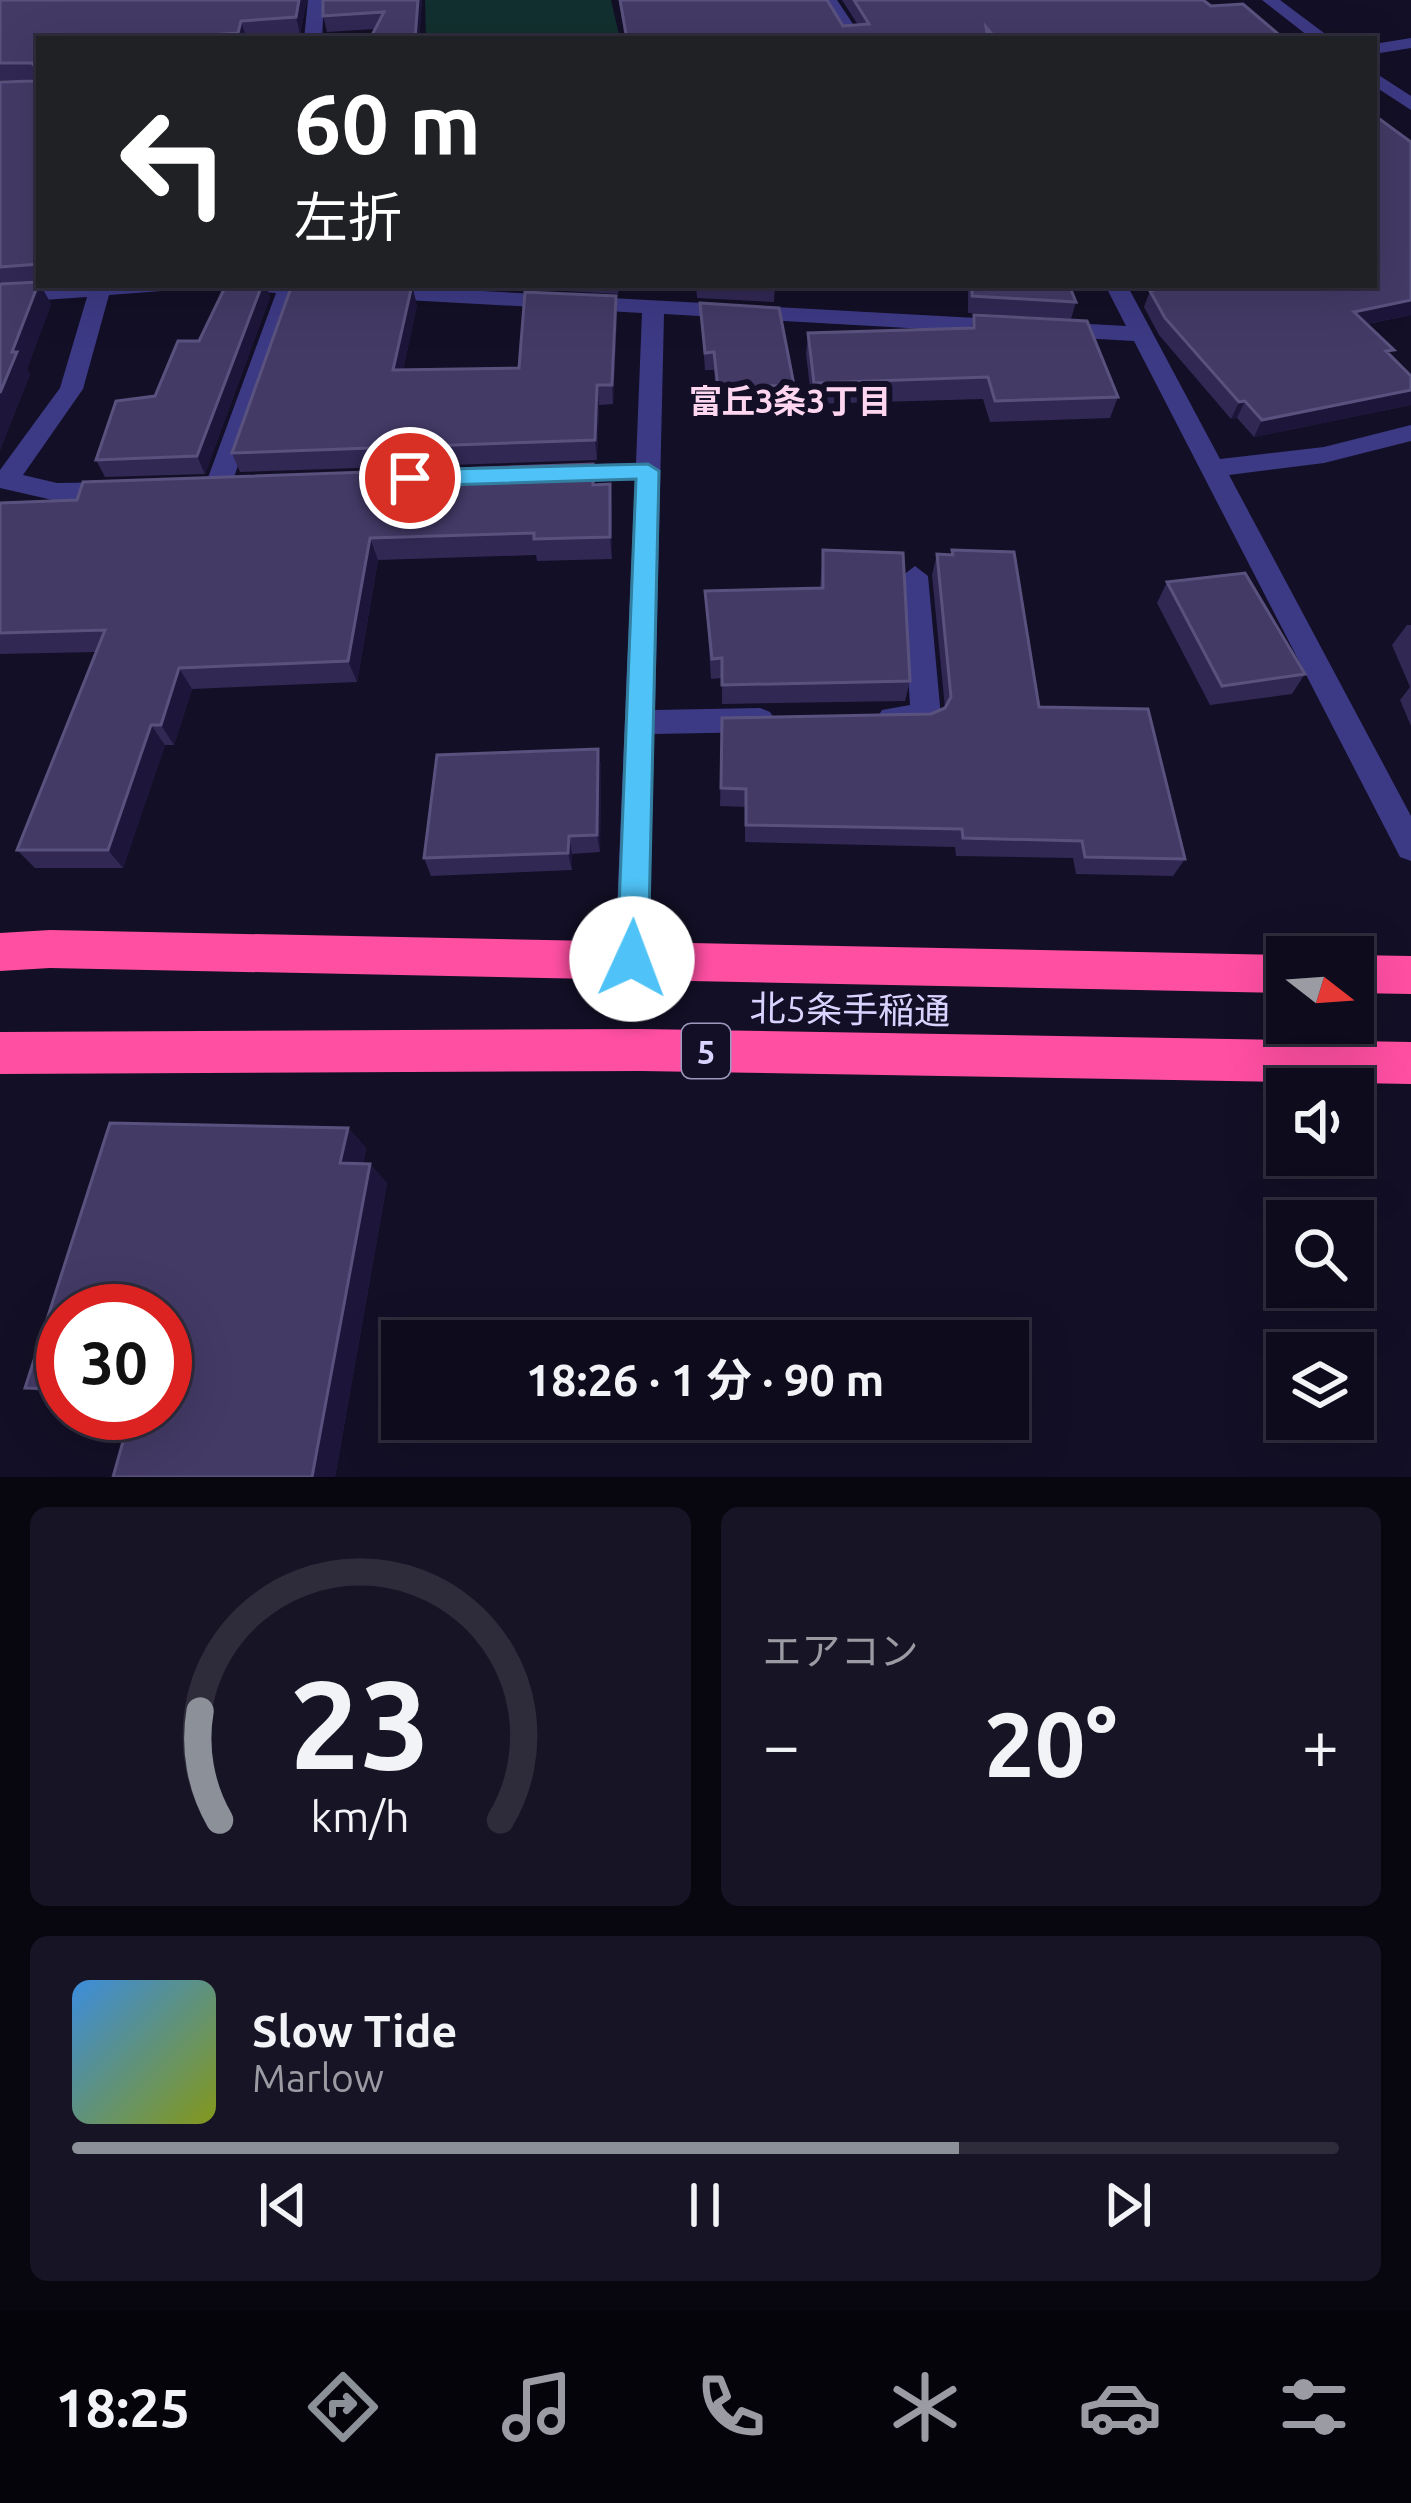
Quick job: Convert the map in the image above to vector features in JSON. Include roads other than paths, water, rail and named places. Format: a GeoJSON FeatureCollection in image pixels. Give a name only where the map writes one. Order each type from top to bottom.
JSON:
{"type":"FeatureCollection","features":[{"type":"Feature","properties":{"kind":"highway","name":"北5条手稲通"},"geometry":{"type":"LineString","coordinates":[[0,952],[50,949],[1266,974]]}},
{"type":"Feature","properties":{"kind":"highway"},"geometry":{"type":"LineString","coordinates":[[1374,974],[1411,975]]}},
{"type":"Feature","properties":{"kind":"highway","name":"北5条手稲通"},"geometry":{"type":"LineString","coordinates":[[0,1052],[640,1050],[1411,1063]]}},
{"type":"Feature","properties":{"kind":"street"},"geometry":{"type":"LineString","coordinates":[[313,36],[316,0]]}},
{"type":"Feature","properties":{"kind":"street"},"geometry":{"type":"LineString","coordinates":[[829,0],[852,36]]}},
{"type":"Feature","properties":{"kind":"street"},"geometry":{"type":"LineString","coordinates":[[1270,0],[1319,36]]}},
{"type":"Feature","properties":{"kind":"street"},"geometry":{"type":"LineString","coordinates":[[1377,49],[1411,43]]}},
{"type":"Feature","properties":{"kind":"street"},"geometry":{"type":"LineString","coordinates":[[1377,79],[1411,105]]}},
{"type":"Feature","properties":{"kind":"street"},"geometry":{"type":"LineString","coordinates":[[0,296],[125,288]]}},
{"type":"Feature","properties":{"kind":"street"},"geometry":{"type":"LineString","coordinates":[[219,483],[290,288]]}},
{"type":"Feature","properties":{"kind":"street"},"geometry":{"type":"LineString","coordinates":[[309,288],[1142,334]]}},
{"type":"Feature","properties":{"kind":"street"},"geometry":{"type":"LineString","coordinates":[[1118,288],[1411,847]]}},
{"type":"Feature","properties":{"kind":"street"},"geometry":{"type":"LineString","coordinates":[[100,290],[71,389],[4,479],[57,491],[150,487]]}},
{"type":"Feature","properties":{"kind":"street"},"geometry":{"type":"LineString","coordinates":[[632,959],[653,306]]}},
{"type":"Feature","properties":{"kind":"street"},"geometry":{"type":"LineString","coordinates":[[1212,469],[1324,454],[1411,433]]}},
{"type":"Feature","properties":{"kind":"street"},"geometry":{"type":"LineString","coordinates":[[529,475],[648,471]]}},
{"type":"Feature","properties":{"kind":"street"},"geometry":{"type":"LineString","coordinates":[[855,718],[926,717],[915,576]]}},
{"type":"Feature","properties":{"kind":"street"},"geometry":{"type":"LineString","coordinates":[[640,722],[783,719]]}},
{"type":"Feature","properties":{"kind":"district","name":"富丘3条3丁目"},"geometry":{"type":"Point","coordinates":[790,400]}}]}
